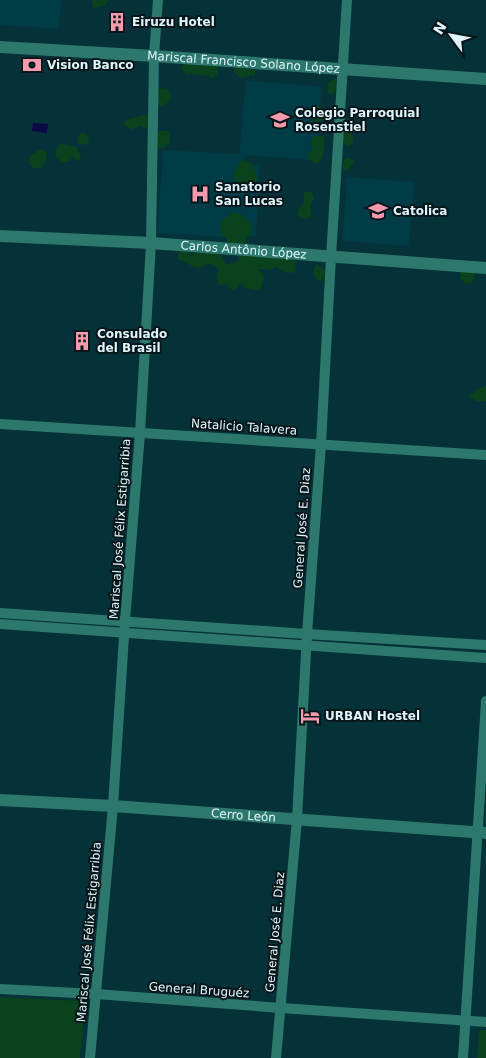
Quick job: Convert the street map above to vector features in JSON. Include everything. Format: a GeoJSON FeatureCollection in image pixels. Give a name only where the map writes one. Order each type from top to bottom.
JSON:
{"type":"FeatureCollection","features":[{"type":"Feature","properties":{"kind":"street","name":"Mariscal José Félix Estigarribia"},"geometry":{"type":"LineString","coordinates":[[90,1058],[113,806],[140,433],[151,243],[154,56],[158,0]]}},
{"type":"Feature","properties":{"kind":"street","name":"General José E. Diaz"},"geometry":{"type":"LineString","coordinates":[[276,1058],[297,819],[306,646],[321,444],[347,0]]}},
{"type":"Feature","properties":{"kind":"street","name":"Mariscal Francisco Solano López"},"geometry":{"type":"LineString","coordinates":[[0,47],[486,78]]}},
{"type":"Feature","properties":{"kind":"street","name":"Carlos Antônio López"},"geometry":{"type":"LineString","coordinates":[[0,236],[151,243],[486,268]]}},
{"type":"Feature","properties":{"kind":"street","name":"Natalicio Talavera"},"geometry":{"type":"LineString","coordinates":[[0,424],[486,455]]}},
{"type":"Feature","properties":{"kind":"street"},"geometry":{"type":"LineString","coordinates":[[0,613],[486,645]]}},
{"type":"Feature","properties":{"kind":"street"},"geometry":{"type":"LineString","coordinates":[[0,624],[486,658]]}},
{"type":"Feature","properties":{"kind":"street"},"geometry":{"type":"LineString","coordinates":[[209,628],[209,639]]}},
{"type":"Feature","properties":{"kind":"street"},"geometry":{"type":"LineString","coordinates":[[401,652],[402,640]]}},
{"type":"Feature","properties":{"kind":"street"},"geometry":{"type":"LineString","coordinates":[[463,1058],[482,833],[486,701]]}},
{"type":"Feature","properties":{"kind":"street","name":"Cerro León"},"geometry":{"type":"LineString","coordinates":[[0,800],[113,806],[482,833]]}},
{"type":"Feature","properties":{"kind":"street","name":"General Bruguéz"},"geometry":{"type":"LineString","coordinates":[[0,989],[96,994],[486,1022]]}},
{"type":"Feature","properties":{"kind":"shaded area"},"geometry":{"type":"Polygon","coordinates":[[[0,0],[61,0],[59,29],[0,25],[0,0]]]}},
{"type":"Feature","properties":{"kind":"shaded area"},"geometry":{"type":"Polygon","coordinates":[[[246,80],[322,87],[315,160],[244,155],[243,164],[260,165],[256,236],[239,235],[242,189],[238,238],[157,233],[163,150],[239,154],[246,80]]]}},
{"type":"Feature","properties":{"kind":"shaded area"},"geometry":{"type":"Polygon","coordinates":[[[33,123],[48,124],[47,133],[32,131],[33,123]]]}},
{"type":"Feature","properties":{"kind":"shaded area","name":"Catolica"},"geometry":{"type":"Polygon","coordinates":[[[347,177],[414,182],[409,246],[342,241],[347,177]]]}},
{"type":"Feature","properties":{"kind":"green space"},"geometry":{"type":"Polygon","coordinates":[[[92,0],[109,0],[106,5],[93,8],[92,0]]]}},
{"type":"Feature","properties":{"kind":"green space"},"geometry":{"type":"Polygon","coordinates":[[[184,64],[217,66],[218,73],[213,78],[206,75],[187,75],[182,70],[184,64]]]}},
{"type":"Feature","properties":{"kind":"green space"},"geometry":{"type":"Polygon","coordinates":[[[238,66],[255,70],[255,76],[251,75],[242,78],[236,75],[233,71],[238,66]]]}},
{"type":"Feature","properties":{"kind":"green space"},"geometry":{"type":"Polygon","coordinates":[[[336,78],[340,79],[341,90],[335,91],[332,95],[328,93],[328,85],[329,82],[336,78]]]}},
{"type":"Feature","properties":{"kind":"green space"},"geometry":{"type":"Polygon","coordinates":[[[162,88],[167,89],[171,93],[171,99],[163,107],[157,104],[155,92],[162,88]]]}},
{"type":"Feature","properties":{"kind":"green space"},"geometry":{"type":"Polygon","coordinates":[[[317,106],[323,107],[327,116],[317,124],[313,122],[312,114],[317,106]]]}},
{"type":"Feature","properties":{"kind":"green space"},"geometry":{"type":"Polygon","coordinates":[[[145,115],[158,118],[150,122],[146,128],[139,126],[133,130],[123,124],[127,119],[145,115]]]}},
{"type":"Feature","properties":{"kind":"green space"},"geometry":{"type":"Polygon","coordinates":[[[343,130],[351,132],[354,137],[352,144],[349,146],[343,143],[343,130]]]}},
{"type":"Feature","properties":{"kind":"green space"},"geometry":{"type":"Polygon","coordinates":[[[167,131],[170,134],[170,142],[164,148],[156,149],[156,133],[167,131]]]}},
{"type":"Feature","properties":{"kind":"green space"},"geometry":{"type":"Polygon","coordinates":[[[83,133],[89,139],[83,145],[77,139],[83,133]]]}},
{"type":"Feature","properties":{"kind":"green space"},"geometry":{"type":"Polygon","coordinates":[[[315,136],[323,136],[325,139],[323,156],[316,164],[308,159],[309,153],[314,149],[311,142],[315,136]]]}},
{"type":"Feature","properties":{"kind":"green space"},"geometry":{"type":"Polygon","coordinates":[[[62,143],[76,146],[81,157],[80,161],[72,157],[70,161],[64,163],[56,158],[56,149],[62,143]]]}},
{"type":"Feature","properties":{"kind":"green space"},"geometry":{"type":"Polygon","coordinates":[[[40,149],[47,154],[45,162],[40,169],[34,168],[29,164],[30,156],[40,149]]]}},
{"type":"Feature","properties":{"kind":"green space"},"geometry":{"type":"Polygon","coordinates":[[[345,158],[350,158],[354,161],[347,172],[342,167],[345,158]]]}},
{"type":"Feature","properties":{"kind":"green space"},"geometry":{"type":"Polygon","coordinates":[[[244,160],[252,164],[257,176],[256,182],[248,187],[238,184],[233,174],[239,163],[244,160]]]}},
{"type":"Feature","properties":{"kind":"green space"},"geometry":{"type":"Polygon","coordinates":[[[309,191],[314,198],[311,206],[311,216],[305,219],[298,216],[297,212],[304,203],[304,192],[309,191]]]}},
{"type":"Feature","properties":{"kind":"green space"},"geometry":{"type":"Polygon","coordinates":[[[239,213],[250,222],[252,228],[245,241],[248,245],[294,260],[296,267],[294,273],[284,272],[276,267],[269,270],[258,269],[263,273],[264,279],[261,288],[257,290],[245,288],[241,283],[235,290],[230,289],[226,283],[218,285],[216,276],[219,270],[215,266],[208,264],[197,268],[178,259],[180,251],[185,251],[192,256],[198,249],[219,253],[226,264],[235,263],[239,256],[226,238],[222,236],[220,222],[230,214],[239,213]]]}},
{"type":"Feature","properties":{"kind":"green space"},"geometry":{"type":"Polygon","coordinates":[[[316,265],[325,270],[322,281],[317,280],[314,274],[316,265]]]}},
{"type":"Feature","properties":{"kind":"green space"},"geometry":{"type":"Polygon","coordinates":[[[460,269],[475,273],[474,280],[468,284],[462,281],[460,269]]]}},
{"type":"Feature","properties":{"kind":"green space"},"geometry":{"type":"Polygon","coordinates":[[[486,386],[486,401],[473,400],[469,397],[476,390],[486,386]]]}},
{"type":"Feature","properties":{"kind":"green space"},"geometry":{"type":"Polygon","coordinates":[[[0,997],[85,1001],[80,1058],[0,1058],[0,997]]]}},
{"type":"Feature","properties":{"kind":"green space"},"geometry":{"type":"Polygon","coordinates":[[[479,1030],[486,1030],[486,1058],[477,1058],[479,1030]]]}},
{"type":"Feature","properties":{"kind":"place","name":"Eiruzu Hotel"},"geometry":{"type":"Point","coordinates":[117,22]}},
{"type":"Feature","properties":{"kind":"place","name":"Vision Banco"},"geometry":{"type":"Point","coordinates":[32,65]}},
{"type":"Feature","properties":{"kind":"place","name":"Colegio Parroquial Rosenstiel"},"geometry":{"type":"Point","coordinates":[280,120]}},
{"type":"Feature","properties":{"kind":"place","name":"Sanatorio San Lucas"},"geometry":{"type":"Point","coordinates":[200,194]}},
{"type":"Feature","properties":{"kind":"place","name":"Catolica"},"geometry":{"type":"Point","coordinates":[378,211]}},
{"type":"Feature","properties":{"kind":"place","name":"Consulado del Brasil"},"geometry":{"type":"Point","coordinates":[82,341]}},
{"type":"Feature","properties":{"kind":"place","name":"URBAN Hostel"},"geometry":{"type":"Point","coordinates":[310,716]}}]}
